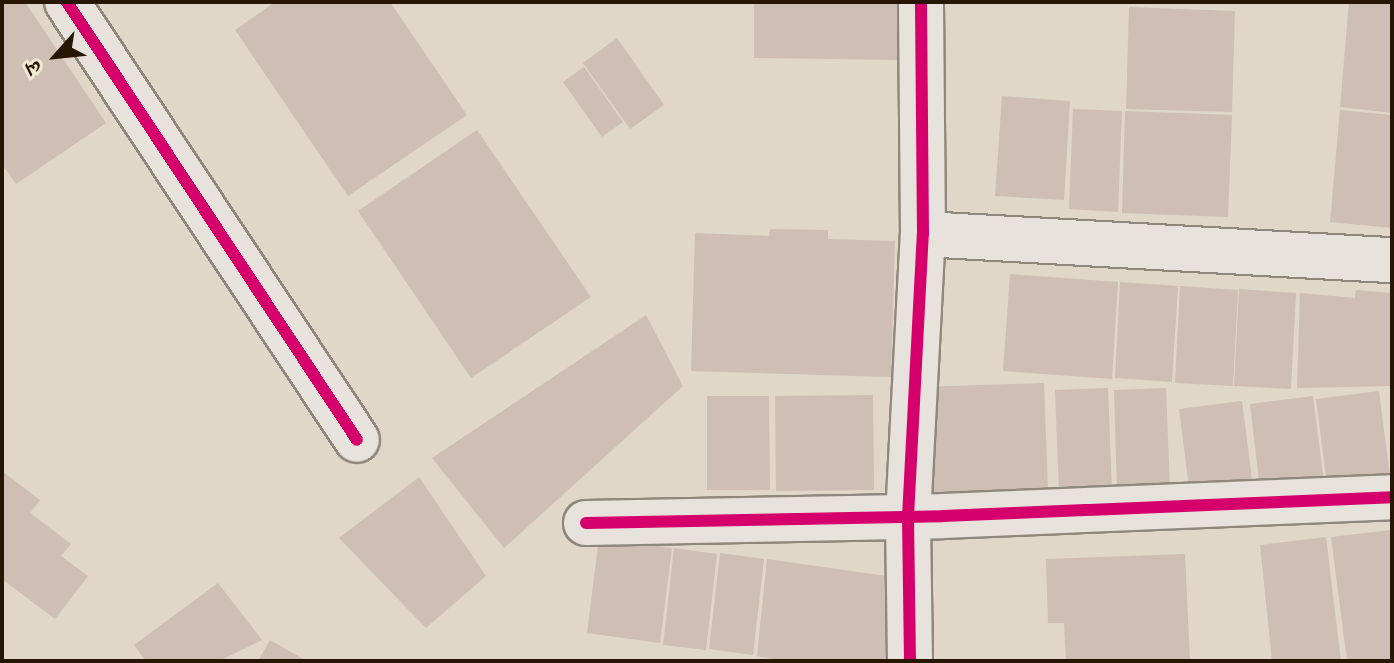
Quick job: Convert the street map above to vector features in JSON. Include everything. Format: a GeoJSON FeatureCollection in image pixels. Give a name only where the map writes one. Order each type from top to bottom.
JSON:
{"type":"FeatureCollection","features":[{"type":"Feature","properties":{"kind":"street"},"geometry":{"type":"LineString","coordinates":[[67,2],[357,440]]}},
{"type":"Feature","properties":{"kind":"street"},"geometry":{"type":"LineString","coordinates":[[910,661],[908,517],[923,234],[921,2]]}},
{"type":"Feature","properties":{"kind":"street"},"geometry":{"type":"LineString","coordinates":[[923,234],[1392,260]]}},
{"type":"Feature","properties":{"kind":"street"},"geometry":{"type":"LineString","coordinates":[[586,523],[908,517],[1392,497]]}},
{"type":"Feature","properties":{"kind":"building"},"geometry":{"type":"Polygon","coordinates":[[[2,2],[25,2],[106,123],[16,184],[2,164],[2,2]]]}},
{"type":"Feature","properties":{"kind":"building"},"geometry":{"type":"Polygon","coordinates":[[[275,2],[390,2],[467,115],[348,196],[235,30],[275,2]]]}},
{"type":"Feature","properties":{"kind":"building"},"geometry":{"type":"Polygon","coordinates":[[[754,2],[904,2],[904,60],[754,58],[754,2]]]}},
{"type":"Feature","properties":{"kind":"building"},"geometry":{"type":"Polygon","coordinates":[[[1349,2],[1392,2],[1392,113],[1340,107],[1349,2]]]}},
{"type":"Feature","properties":{"kind":"building"},"geometry":{"type":"Polygon","coordinates":[[[1129,7],[1235,11],[1232,112],[1126,109],[1129,7]]]}},
{"type":"Feature","properties":{"kind":"building"},"geometry":{"type":"Polygon","coordinates":[[[617,38],[664,105],[630,129],[583,63],[617,38]]]}},
{"type":"Feature","properties":{"kind":"building"},"geometry":{"type":"Polygon","coordinates":[[[584,67],[623,122],[602,137],[563,82],[584,67]]]}},
{"type":"Feature","properties":{"kind":"building"},"geometry":{"type":"Polygon","coordinates":[[[1002,96],[1070,101],[1064,200],[995,196],[1002,96]]]}},
{"type":"Feature","properties":{"kind":"building"},"geometry":{"type":"Polygon","coordinates":[[[1073,109],[1122,111],[1118,212],[1069,209],[1073,109]]]}},
{"type":"Feature","properties":{"kind":"building"},"geometry":{"type":"Polygon","coordinates":[[[1340,110],[1392,115],[1392,228],[1330,222],[1340,110]]]}},
{"type":"Feature","properties":{"kind":"building"},"geometry":{"type":"Polygon","coordinates":[[[1125,111],[1232,115],[1228,217],[1122,213],[1125,111]]]}},
{"type":"Feature","properties":{"kind":"building"},"geometry":{"type":"Polygon","coordinates":[[[477,130],[591,297],[471,378],[358,211],[477,130]]]}},
{"type":"Feature","properties":{"kind":"building"},"geometry":{"type":"Polygon","coordinates":[[[770,229],[828,230],[828,239],[895,241],[891,377],[691,371],[695,233],[769,236],[770,229]]]}},
{"type":"Feature","properties":{"kind":"building"},"geometry":{"type":"Polygon","coordinates":[[[1010,274],[1118,282],[1112,379],[1003,371],[1010,274]]]}},
{"type":"Feature","properties":{"kind":"building"},"geometry":{"type":"Polygon","coordinates":[[[1120,282],[1178,286],[1172,382],[1115,378],[1120,282]]]}},
{"type":"Feature","properties":{"kind":"building"},"geometry":{"type":"Polygon","coordinates":[[[1180,286],[1238,290],[1233,386],[1175,383],[1180,286]]]}},
{"type":"Feature","properties":{"kind":"building"},"geometry":{"type":"Polygon","coordinates":[[[1239,289],[1296,293],[1291,389],[1234,386],[1239,289]]]}},
{"type":"Feature","properties":{"kind":"building"},"geometry":{"type":"Polygon","coordinates":[[[1356,290],[1392,293],[1392,386],[1297,388],[1300,293],[1355,298],[1356,290]]]}},
{"type":"Feature","properties":{"kind":"building"},"geometry":{"type":"Polygon","coordinates":[[[646,315],[683,386],[504,548],[432,458],[646,315]]]}},
{"type":"Feature","properties":{"kind":"building"},"geometry":{"type":"Polygon","coordinates":[[[1044,383],[1048,489],[922,493],[919,387],[1044,383]]]}},
{"type":"Feature","properties":{"kind":"building"},"geometry":{"type":"Polygon","coordinates":[[[1108,388],[1112,491],[1059,493],[1055,390],[1108,388]]]}},
{"type":"Feature","properties":{"kind":"building"},"geometry":{"type":"Polygon","coordinates":[[[1166,388],[1170,490],[1117,493],[1114,390],[1166,388]]]}},
{"type":"Feature","properties":{"kind":"building"},"geometry":{"type":"Polygon","coordinates":[[[1379,391],[1390,477],[1327,485],[1316,399],[1379,391]]]}},
{"type":"Feature","properties":{"kind":"building"},"geometry":{"type":"Polygon","coordinates":[[[873,395],[874,490],[776,491],[775,396],[873,395]]]}},
{"type":"Feature","properties":{"kind":"building"},"geometry":{"type":"Polygon","coordinates":[[[707,396],[769,396],[770,490],[707,490],[707,396]]]}},
{"type":"Feature","properties":{"kind":"building"},"geometry":{"type":"Polygon","coordinates":[[[1313,396],[1324,482],[1260,490],[1250,404],[1313,396]]]}},
{"type":"Feature","properties":{"kind":"building"},"geometry":{"type":"Polygon","coordinates":[[[1242,401],[1253,487],[1190,495],[1179,409],[1242,401]]]}},
{"type":"Feature","properties":{"kind":"building"},"geometry":{"type":"Polygon","coordinates":[[[2,471],[40,500],[30,513],[71,544],[61,556],[88,576],[55,619],[2,579],[2,471]]]}},
{"type":"Feature","properties":{"kind":"building"},"geometry":{"type":"Polygon","coordinates":[[[419,477],[486,576],[426,628],[339,538],[419,477]]]}},
{"type":"Feature","properties":{"kind":"building"},"geometry":{"type":"Polygon","coordinates":[[[1391,530],[1392,661],[1347,661],[1331,537],[1391,530]]]}},
{"type":"Feature","properties":{"kind":"building"},"geometry":{"type":"Polygon","coordinates":[[[1326,537],[1341,661],[1272,661],[1260,545],[1326,537]]]}},
{"type":"Feature","properties":{"kind":"building"},"geometry":{"type":"Polygon","coordinates":[[[599,538],[672,548],[660,643],[587,633],[599,538]]]}},
{"type":"Feature","properties":{"kind":"building"},"geometry":{"type":"Polygon","coordinates":[[[674,548],[717,554],[706,650],[663,645],[674,548]]]}},
{"type":"Feature","properties":{"kind":"building"},"geometry":{"type":"Polygon","coordinates":[[[720,553],[764,559],[753,655],[709,649],[720,553]]]}},
{"type":"Feature","properties":{"kind":"building"},"geometry":{"type":"Polygon","coordinates":[[[1185,554],[1190,661],[1066,661],[1064,623],[1048,623],[1046,559],[1185,554]]]}},
{"type":"Feature","properties":{"kind":"building"},"geometry":{"type":"Polygon","coordinates":[[[767,559],[893,577],[891,661],[785,661],[757,656],[767,559]]]}},
{"type":"Feature","properties":{"kind":"building"},"geometry":{"type":"Polygon","coordinates":[[[218,583],[262,640],[219,661],[146,661],[134,645],[218,583]]]}},
{"type":"Feature","properties":{"kind":"building"},"geometry":{"type":"Polygon","coordinates":[[[270,640],[307,661],[258,661],[270,640]]]}},
{"type":"Feature","properties":{"kind":"cycle path"},"geometry":{"type":"LineString","coordinates":[[67,2],[357,440]]}},
{"type":"Feature","properties":{"kind":"cycle path"},"geometry":{"type":"LineString","coordinates":[[910,661],[908,517],[923,234],[921,2]]}},
{"type":"Feature","properties":{"kind":"cycle path"},"geometry":{"type":"LineString","coordinates":[[586,523],[943,516],[1392,497]]}}]}
